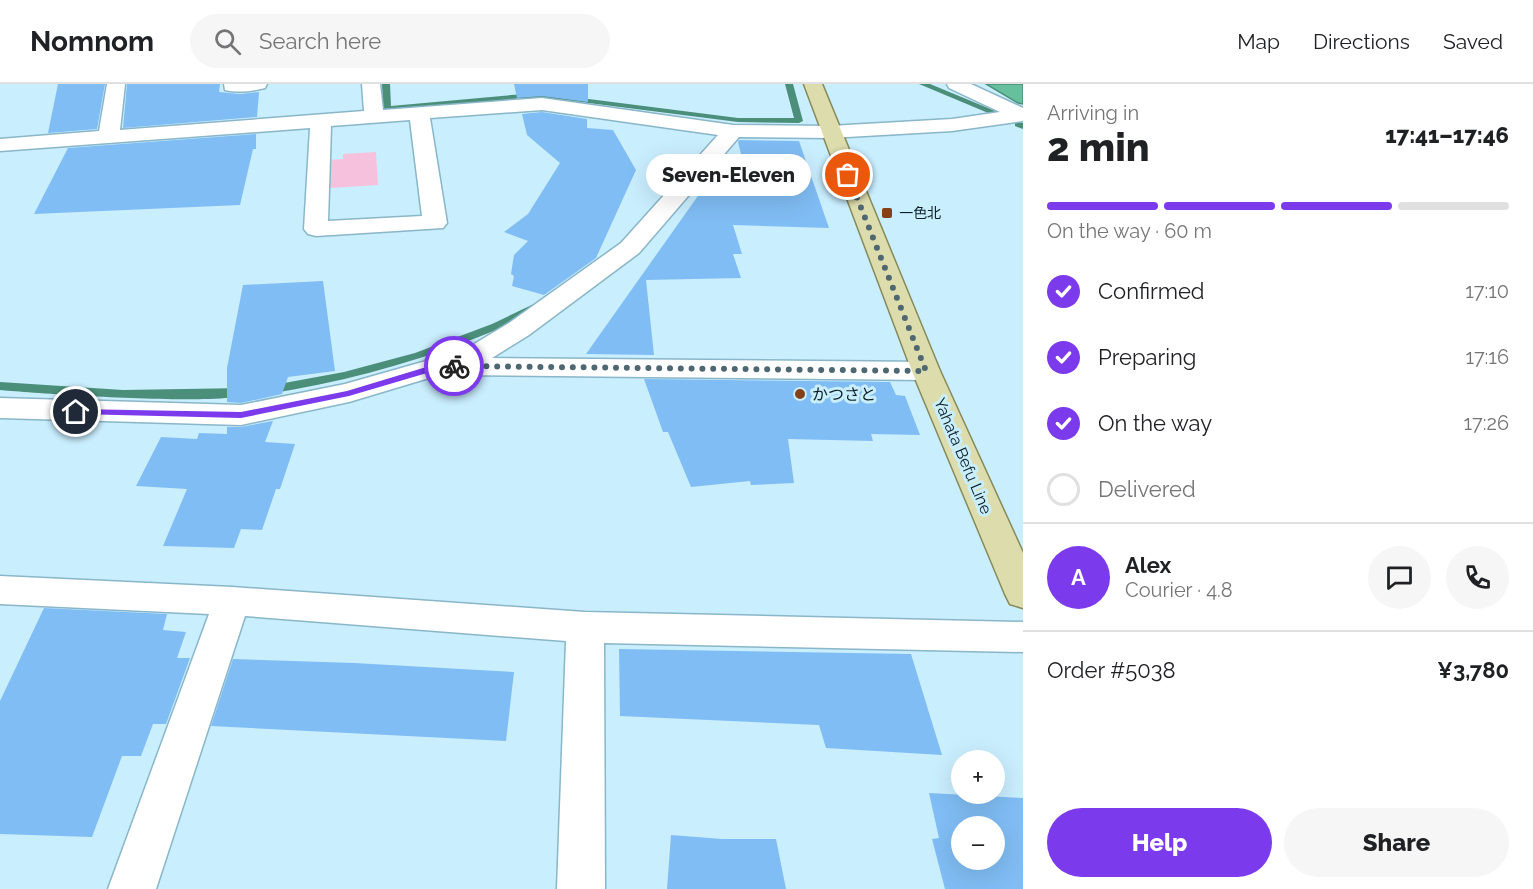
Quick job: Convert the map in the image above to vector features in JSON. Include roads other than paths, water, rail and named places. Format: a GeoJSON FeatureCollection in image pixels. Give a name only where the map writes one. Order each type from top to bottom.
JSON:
{"type":"FeatureCollection","features":[{"type":"Feature","properties":{"kind":"main road","name":"Yahata Befu Line"},"geometry":{"type":"LineString","coordinates":[[813,84],[926,371],[1023,594]]}},
{"type":"Feature","properties":{"kind":"street"},"geometry":{"type":"LineString","coordinates":[[109,136],[116,84]]}},
{"type":"Feature","properties":{"kind":"street"},"geometry":{"type":"LineString","coordinates":[[232,86],[258,84]]}},
{"type":"Feature","properties":{"kind":"street"},"geometry":{"type":"LineString","coordinates":[[370,84],[374,117]]}},
{"type":"Feature","properties":{"kind":"street"},"geometry":{"type":"LineString","coordinates":[[956,84],[1022,115]]}},
{"type":"Feature","properties":{"kind":"street"},"geometry":{"type":"LineString","coordinates":[[0,145],[542,104],[733,131],[830,132],[952,125],[1022,115]]}},
{"type":"Feature","properties":{"kind":"street"},"geometry":{"type":"LineString","coordinates":[[321,121],[316,229],[435,223],[419,114]]}},
{"type":"Feature","properties":{"kind":"street"},"geometry":{"type":"LineString","coordinates":[[458,366],[519,329],[630,248],[733,131]]}},
{"type":"Feature","properties":{"kind":"street"},"geometry":{"type":"LineString","coordinates":[[3,412],[241,415],[349,393],[426,370],[458,366],[926,371]]}},
{"type":"Feature","properties":{"kind":"street"},"geometry":{"type":"LineString","coordinates":[[0,590],[232,601],[585,627],[1023,637]]}},
{"type":"Feature","properties":{"kind":"street"},"geometry":{"type":"LineString","coordinates":[[132,889],[232,601]]}},
{"type":"Feature","properties":{"kind":"street"},"geometry":{"type":"LineString","coordinates":[[580,889],[585,627]]}},
{"type":"Feature","properties":{"kind":"waterway"},"geometry":{"type":"LineString","coordinates":[[386,84],[387,109]]}},
{"type":"Feature","properties":{"kind":"waterway"},"geometry":{"type":"LineString","coordinates":[[387,109],[523,96],[565,98],[738,120],[799,121],[789,84]]}},
{"type":"Feature","properties":{"kind":"waterway"},"geometry":{"type":"LineString","coordinates":[[923,84],[996,113]]}},
{"type":"Feature","properties":{"kind":"waterway"},"geometry":{"type":"LineString","coordinates":[[366,111],[387,109]]}},
{"type":"Feature","properties":{"kind":"waterway"},"geometry":{"type":"LineString","coordinates":[[1018,124],[1023,126]]}},
{"type":"Feature","properties":{"kind":"waterway"},"geometry":{"type":"LineString","coordinates":[[268,390],[344,376],[394,363],[444,347],[496,326],[540,304]]}},
{"type":"Feature","properties":{"kind":"waterway"},"geometry":{"type":"LineString","coordinates":[[0,386],[123,394],[246,392]]}},
{"type":"Feature","properties":{"kind":"place","name":"Seven-Eleven"},"geometry":{"type":"Point","coordinates":[848,175]}},
{"type":"Feature","properties":{"kind":"place","name":"一色北"},"geometry":{"type":"Point","coordinates":[887,213]}},
{"type":"Feature","properties":{"kind":"place","name":"かつさと"},"geometry":{"type":"Point","coordinates":[800,394]}}]}
